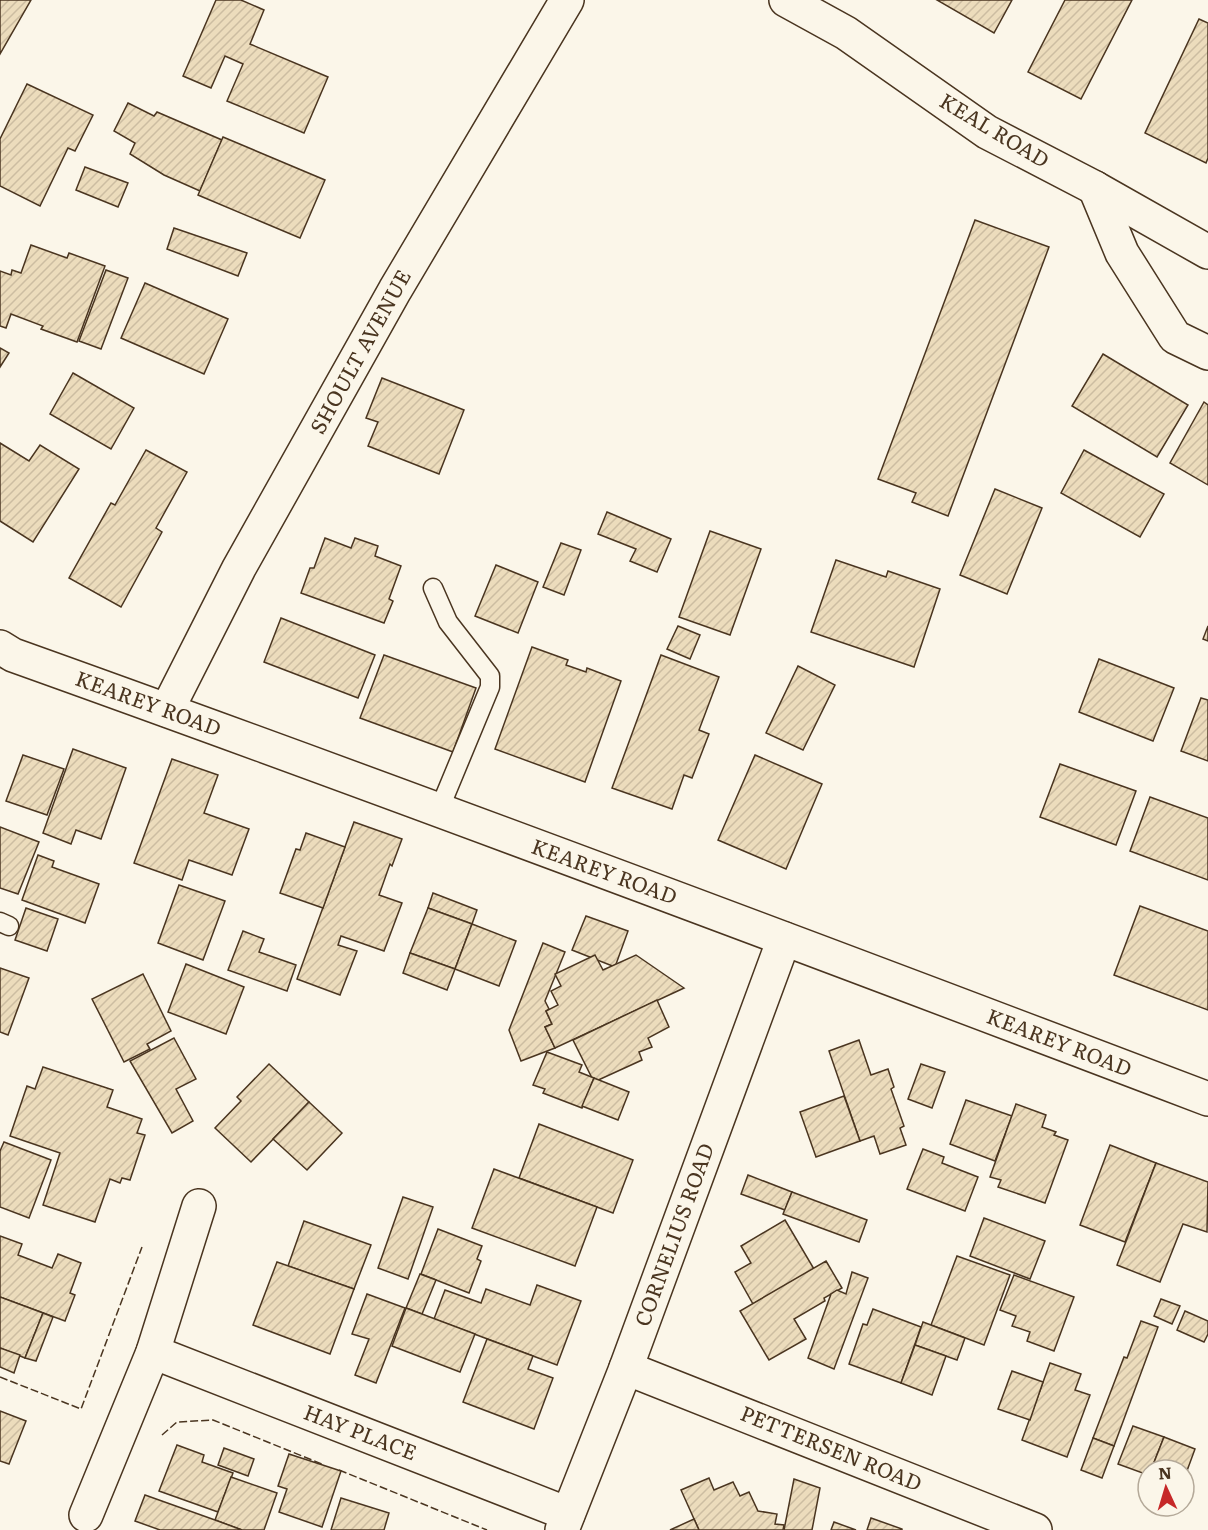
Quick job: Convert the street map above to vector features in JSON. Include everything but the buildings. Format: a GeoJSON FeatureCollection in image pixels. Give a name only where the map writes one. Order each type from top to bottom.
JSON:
{"type":"FeatureCollection","features":[{"type":"Feature","properties":{"kind":"street","name":"SHOULT AVENUE"},"geometry":{"type":"LineString","coordinates":[[167,710],[240,568],[435,220],[567,0]]}},
{"type":"Feature","properties":{"kind":"street","name":"KEAL ROAD"},"geometry":{"type":"LineString","coordinates":[[786,0],[846,33],[987,132],[1095,188],[1208,252]]}},
{"type":"Feature","properties":{"kind":"street"},"geometry":{"type":"LineString","coordinates":[[1095,188],[1122,253],[1175,337],[1208,353]]}},
{"type":"Feature","properties":{"kind":"street","name":"KEAREY ROAD"},"geometry":{"type":"LineString","coordinates":[[0,647],[13,655],[438,810],[1208,1099]]}},
{"type":"Feature","properties":{"kind":"street","name":"CORNELIUS ROAD"},"geometry":{"type":"LineString","coordinates":[[565,1522],[626,1368],[784,939]]}},
{"type":"Feature","properties":{"kind":"street"},"geometry":{"type":"LineString","coordinates":[[86,1515],[153,1352],[199,1206]]}},
{"type":"Feature","properties":{"kind":"street","name":"HAY PLACE"},"geometry":{"type":"LineString","coordinates":[[153,1352],[565,1522]]}},
{"type":"Feature","properties":{"kind":"street","name":"PETTERSEN ROAD"},"geometry":{"type":"LineString","coordinates":[[626,1368],[1035,1530]]}},
{"type":"Feature","properties":{"kind":"lane"},"geometry":{"type":"LineString","coordinates":[[433,588],[448,622],[490,676],[490,687],[438,810]]}},
{"type":"Feature","properties":{"kind":"fence"},"geometry":{"type":"LineString","coordinates":[[0,1377],[81,1409],[142,1247]]}},
{"type":"Feature","properties":{"kind":"fence"},"geometry":{"type":"LineString","coordinates":[[162,1435],[177,1422],[213,1420],[322,1464]]}},
{"type":"Feature","properties":{"kind":"fence"},"geometry":{"type":"LineString","coordinates":[[339,1470],[487,1530]]}}]}
